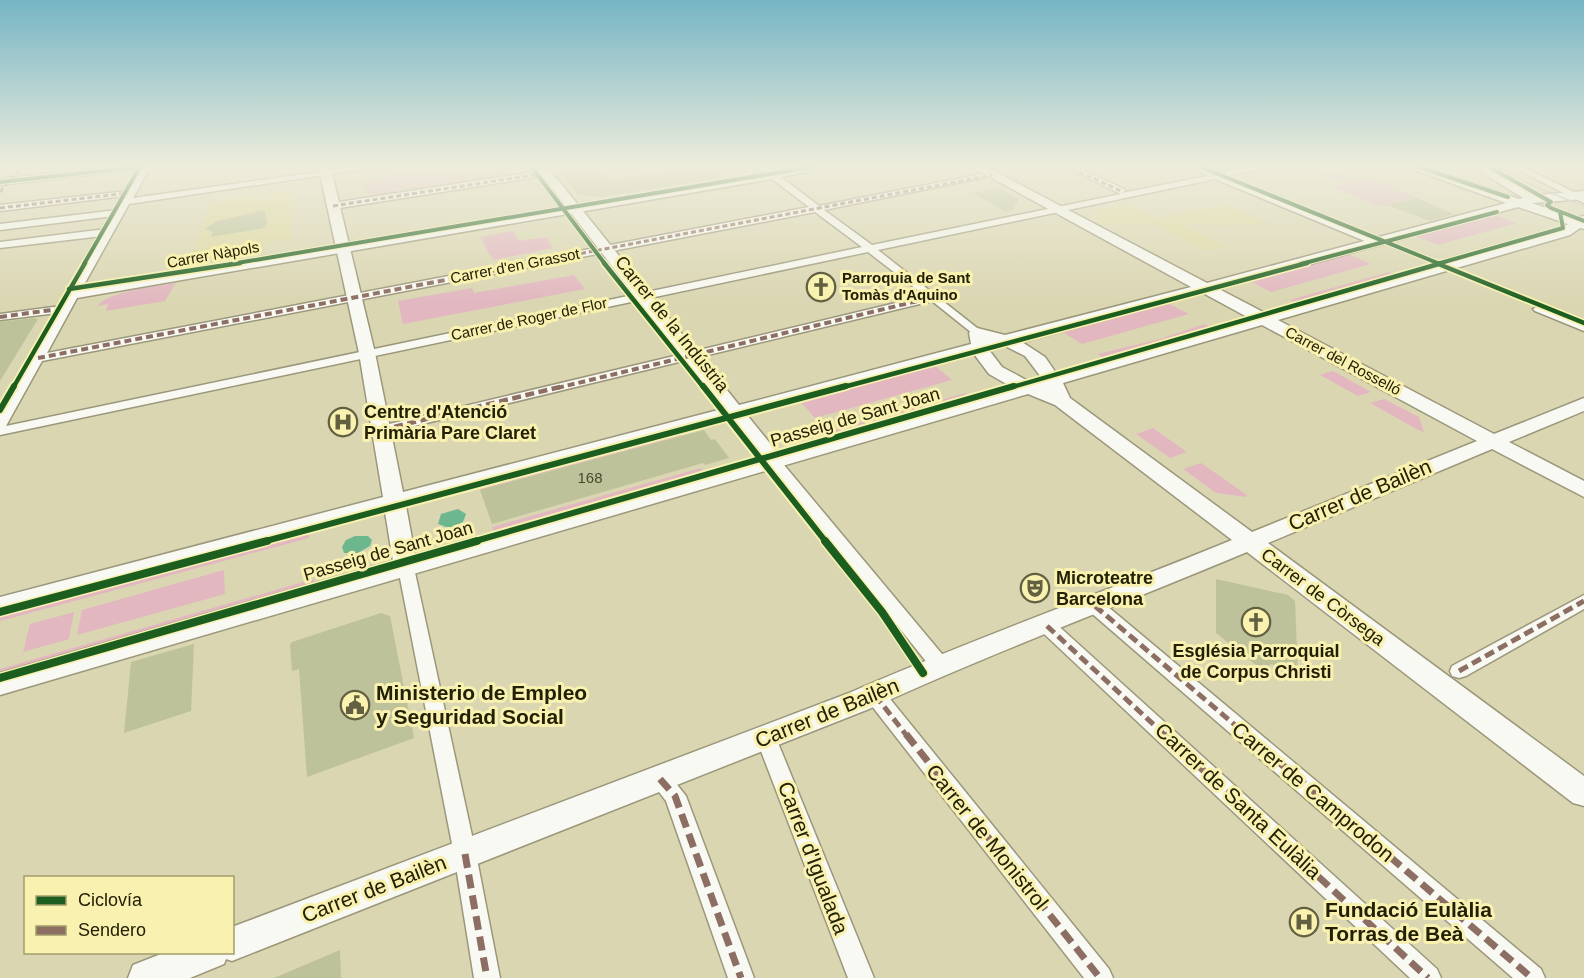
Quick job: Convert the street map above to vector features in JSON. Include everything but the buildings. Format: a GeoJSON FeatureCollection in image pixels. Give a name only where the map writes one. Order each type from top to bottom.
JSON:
{"type":"FeatureCollection","features":[{"type":"Feature","properties":{"kind":"main road"},"geometry":{"type":"LineString","coordinates":[[334,211],[367,352],[406,568]]}},
{"type":"Feature","properties":{"kind":"main road","name":"Carrer de la Indústria"},"geometry":{"type":"LineString","coordinates":[[575,211],[736,411],[774,462]]}},
{"type":"Feature","properties":{"kind":"main road","name":"Carrer del Rosselló"},"geometry":{"type":"LineString","coordinates":[[1060,211],[1584,490]]}},
{"type":"Feature","properties":{"kind":"main road","name":"Passeig de Sant Joan"},"geometry":{"type":"LineString","coordinates":[[0,606],[736,411],[977,340],[1002,340],[1491,211]]}},
{"type":"Feature","properties":{"kind":"main road"},"geometry":{"type":"LineString","coordinates":[[1549,211],[1583,225]]}},
{"type":"Feature","properties":{"kind":"main road","name":"Passeig de Sant Joan"},"geometry":{"type":"LineString","coordinates":[[0,684],[1265,320],[1583,225]]}},
{"type":"Feature","properties":{"kind":"main road","name":"Carrer de Còrsega"},"geometry":{"type":"LineString","coordinates":[[977,340],[992,369],[1062,401],[1584,794]]}},
{"type":"Feature","properties":{"kind":"main road"},"geometry":{"type":"LineString","coordinates":[[1002,340],[1038,357],[1047,368],[1062,401]]}},
{"type":"Feature","properties":{"kind":"main road","name":"Carrer de Bailèn"},"geometry":{"type":"LineString","coordinates":[[234,943],[766,738],[940,665],[1047,626],[1584,404]]}},
{"type":"Feature","properties":{"kind":"main road"},"geometry":{"type":"LineString","coordinates":[[146,978],[207,954]]}},
{"type":"Feature","properties":{"kind":"street"},"geometry":{"type":"LineString","coordinates":[[0,227],[82,211]]}},
{"type":"Feature","properties":{"kind":"street"},"geometry":{"type":"LineString","coordinates":[[0,424],[121,211]]}},
{"type":"Feature","properties":{"kind":"street"},"geometry":{"type":"LineString","coordinates":[[73,295],[570,211]]}},
{"type":"Feature","properties":{"kind":"street","name":"Carrer d'en Grassot"},"geometry":{"type":"LineString","coordinates":[[38,358],[802,211]]}},
{"type":"Feature","properties":{"kind":"street"},"geometry":{"type":"LineString","coordinates":[[819,211],[934,297],[977,340]]}},
{"type":"Feature","properties":{"kind":"street","name":"Carrer de Roger de Flor"},"geometry":{"type":"LineString","coordinates":[[0,430],[1049,211]]}},
{"type":"Feature","properties":{"kind":"street"},"geometry":{"type":"LineString","coordinates":[[1300,211],[1376,242]]}},
{"type":"Feature","properties":{"kind":"street"},"geometry":{"type":"LineString","coordinates":[[0,245],[108,232]]}},
{"type":"Feature","properties":{"kind":"street"},"geometry":{"type":"LineString","coordinates":[[381,430],[934,297]]}},
{"type":"Feature","properties":{"kind":"street"},"geometry":{"type":"LineString","coordinates":[[0,318],[65,309]]}},
{"type":"Feature","properties":{"kind":"street"},"geometry":{"type":"LineString","coordinates":[[1539,309],[1584,328]]}},
{"type":"Feature","properties":{"kind":"street"},"geometry":{"type":"LineString","coordinates":[[0,395],[17,393]]}},
{"type":"Feature","properties":{"kind":"street"},"geometry":{"type":"LineString","coordinates":[[774,462],[940,665]]}},
{"type":"Feature","properties":{"kind":"street"},"geometry":{"type":"LineString","coordinates":[[406,568],[465,854],[487,978]]}},
{"type":"Feature","properties":{"kind":"street"},"geometry":{"type":"LineString","coordinates":[[1459,672],[1584,601]]}},
{"type":"Feature","properties":{"kind":"street","name":"Carrer de Camprodon"},"geometry":{"type":"LineString","coordinates":[[1095,606],[1532,978]]}},
{"type":"Feature","properties":{"kind":"street","name":"Carrer de Santa Eulàlia"},"geometry":{"type":"LineString","coordinates":[[1047,626],[1428,978]]}},
{"type":"Feature","properties":{"kind":"street","name":"Carrer de Monistrol"},"geometry":{"type":"LineString","coordinates":[[875,694],[1100,978]]}},
{"type":"Feature","properties":{"kind":"street","name":"Carrer d'Igualada"},"geometry":{"type":"LineString","coordinates":[[766,738],[861,978]]}},
{"type":"Feature","properties":{"kind":"street"},"geometry":{"type":"LineString","coordinates":[[660,779],[675,796],[741,978]]}},
{"type":"Feature","properties":{"kind":"shaded area"},"geometry":{"type":"Polygon","coordinates":[[[208,211],[292,211],[291,239],[192,255],[208,211]]]}},
{"type":"Feature","properties":{"kind":"shaded area"},"geometry":{"type":"Polygon","coordinates":[[[1098,211],[1143,211],[1155,218],[1194,211],[1239,211],[1268,223],[1251,226],[1246,223],[1236,226],[1232,224],[1183,225],[1225,246],[1208,251],[1153,224],[1104,225],[1095,221],[1098,211]]]}},
{"type":"Feature","properties":{"kind":"shaded area"},"geometry":{"type":"Polygon","coordinates":[[[1497,214],[1517,223],[1438,245],[1415,236],[1497,214]]]}},
{"type":"Feature","properties":{"kind":"shaded area"},"geometry":{"type":"Polygon","coordinates":[[[513,231],[519,241],[546,237],[553,248],[493,260],[480,237],[513,231]]]}},
{"type":"Feature","properties":{"kind":"shaded area"},"geometry":{"type":"Polygon","coordinates":[[[1348,254],[1371,264],[1271,292],[1249,281],[1348,254]]]}},
{"type":"Feature","properties":{"kind":"shaded area"},"geometry":{"type":"Polygon","coordinates":[[[1389,272],[1395,274],[1296,303],[1290,300],[1389,272]]]}},
{"type":"Feature","properties":{"kind":"shaded area"},"geometry":{"type":"Polygon","coordinates":[[[574,275],[585,289],[403,324],[398,301],[472,288],[474,293],[574,275]]]}},
{"type":"Feature","properties":{"kind":"shaded area"},"geometry":{"type":"Polygon","coordinates":[[[176,283],[165,301],[106,311],[108,304],[97,306],[112,296],[122,293],[176,283]]]}},
{"type":"Feature","properties":{"kind":"shaded area"},"geometry":{"type":"Polygon","coordinates":[[[1167,303],[1189,314],[1082,344],[1061,331],[1167,303]]]}},
{"type":"Feature","properties":{"kind":"shaded area"},"geometry":{"type":"Polygon","coordinates":[[[1205,324],[1210,327],[1103,358],[1098,354],[1160,339],[1205,324]]]}},
{"type":"Feature","properties":{"kind":"shaded area"},"geometry":{"type":"Polygon","coordinates":[[[934,365],[952,380],[815,418],[800,401],[934,365]]]}},
{"type":"Feature","properties":{"kind":"shaded area"},"geometry":{"type":"Polygon","coordinates":[[[1333,371],[1371,392],[1358,396],[1320,375],[1333,371]]]}},
{"type":"Feature","properties":{"kind":"shaded area"},"geometry":{"type":"Polygon","coordinates":[[[965,393],[970,397],[832,436],[828,432],[965,393]]]}},
{"type":"Feature","properties":{"kind":"shaded area"},"geometry":{"type":"Polygon","coordinates":[[[1384,399],[1419,417],[1424,432],[1370,403],[1384,399]]]}},
{"type":"Feature","properties":{"kind":"shaded area"},"geometry":{"type":"Polygon","coordinates":[[[1153,428],[1187,452],[1170,458],[1136,434],[1153,428]]]}},
{"type":"Feature","properties":{"kind":"shaded area"},"geometry":{"type":"Polygon","coordinates":[[[680,433],[681,436],[480,490],[479,486],[680,433]]]}},
{"type":"Feature","properties":{"kind":"shaded area"},"geometry":{"type":"Polygon","coordinates":[[[1201,463],[1247,495],[1246,497],[1216,493],[1183,469],[1201,463]]]}},
{"type":"Feature","properties":{"kind":"shaded area"},"geometry":{"type":"Polygon","coordinates":[[[701,468],[704,473],[494,532],[492,527],[701,468]]]}},
{"type":"Feature","properties":{"kind":"shaded area"},"geometry":{"type":"Polygon","coordinates":[[[458,509],[466,514],[463,522],[449,528],[438,524],[441,514],[458,509]]]}},
{"type":"Feature","properties":{"kind":"shaded area"},"geometry":{"type":"Polygon","coordinates":[[[309,532],[309,538],[0,621],[0,616],[309,532]]]}},
{"type":"Feature","properties":{"kind":"shaded area"},"geometry":{"type":"Polygon","coordinates":[[[355,536],[368,536],[372,540],[370,546],[358,553],[344,553],[342,547],[346,540],[355,536]]]}},
{"type":"Feature","properties":{"kind":"shaded area"},"geometry":{"type":"Polygon","coordinates":[[[224,570],[225,594],[77,635],[82,610],[224,570]]]}},
{"type":"Feature","properties":{"kind":"shaded area"},"geometry":{"type":"Polygon","coordinates":[[[314,579],[315,585],[0,675],[0,669],[314,579]]]}},
{"type":"Feature","properties":{"kind":"shaded area"},"geometry":{"type":"Polygon","coordinates":[[[74,612],[69,639],[23,652],[30,624],[74,612]]]}},
{"type":"Feature","properties":{"kind":"marked path"},"geometry":{"type":"LineString","coordinates":[[38,358],[806,211]]}},
{"type":"Feature","properties":{"kind":"marked path"},"geometry":{"type":"LineString","coordinates":[[381,430],[934,297]]}},
{"type":"Feature","properties":{"kind":"marked path"},"geometry":{"type":"LineString","coordinates":[[0,317],[59,309]]}},
{"type":"Feature","properties":{"kind":"marked path"},"geometry":{"type":"LineString","coordinates":[[1459,671],[1584,601]]}},
{"type":"Feature","properties":{"kind":"marked path"},"geometry":{"type":"LineString","coordinates":[[1095,606],[1532,978]]}},
{"type":"Feature","properties":{"kind":"marked path"},"geometry":{"type":"LineString","coordinates":[[1047,626],[1428,978]]}},
{"type":"Feature","properties":{"kind":"marked path"},"geometry":{"type":"LineString","coordinates":[[875,695],[1100,978]]}},
{"type":"Feature","properties":{"kind":"marked path"},"geometry":{"type":"LineString","coordinates":[[660,779],[675,796],[741,978]]}},
{"type":"Feature","properties":{"kind":"marked path"},"geometry":{"type":"LineString","coordinates":[[465,854],[487,978]]}},
{"type":"Feature","properties":{"kind":"cycle path"},"geometry":{"type":"LineString","coordinates":[[0,410],[115,211]]}},
{"type":"Feature","properties":{"kind":"cycle path","name":"Carrer Nàpols"},"geometry":{"type":"LineString","coordinates":[[69,289],[120,283],[551,211]]}},
{"type":"Feature","properties":{"kind":"cycle path"},"geometry":{"type":"LineString","coordinates":[[565,211],[631,298],[651,319],[882,612],[923,673]]}},
{"type":"Feature","properties":{"kind":"cycle path"},"geometry":{"type":"LineString","coordinates":[[1308,211],[1584,323]]}},
{"type":"Feature","properties":{"kind":"cycle path"},"geometry":{"type":"LineString","coordinates":[[1558,211],[1584,221]]}},
{"type":"Feature","properties":{"kind":"cycle path"},"geometry":{"type":"LineString","coordinates":[[0,612],[1497,212]]}},
{"type":"Feature","properties":{"kind":"cycle path"},"geometry":{"type":"LineString","coordinates":[[0,678],[1563,228],[1560,212]]}},
{"type":"Feature","properties":{"kind":"place","name":"Parroquia de Sant Tomàs d'Aquino"},"geometry":{"type":"Point","coordinates":[821,287]}},
{"type":"Feature","properties":{"kind":"place","name":"Centre d'Atenció Primària Pare Claret"},"geometry":{"type":"Point","coordinates":[343,422]}},
{"type":"Feature","properties":{"kind":"place","name":"Microteatre Barcelona"},"geometry":{"type":"Point","coordinates":[1035,588]}},
{"type":"Feature","properties":{"kind":"place","name":"Església Parroquial de Corpus Christi"},"geometry":{"type":"Point","coordinates":[1256,622]}},
{"type":"Feature","properties":{"kind":"place","name":"Ministerio de Empleo y Seguridad Social"},"geometry":{"type":"Point","coordinates":[355,705]}},
{"type":"Feature","properties":{"kind":"place","name":"Fundació Eulàlia Torras de Beà"},"geometry":{"type":"Point","coordinates":[1304,922]}}]}
